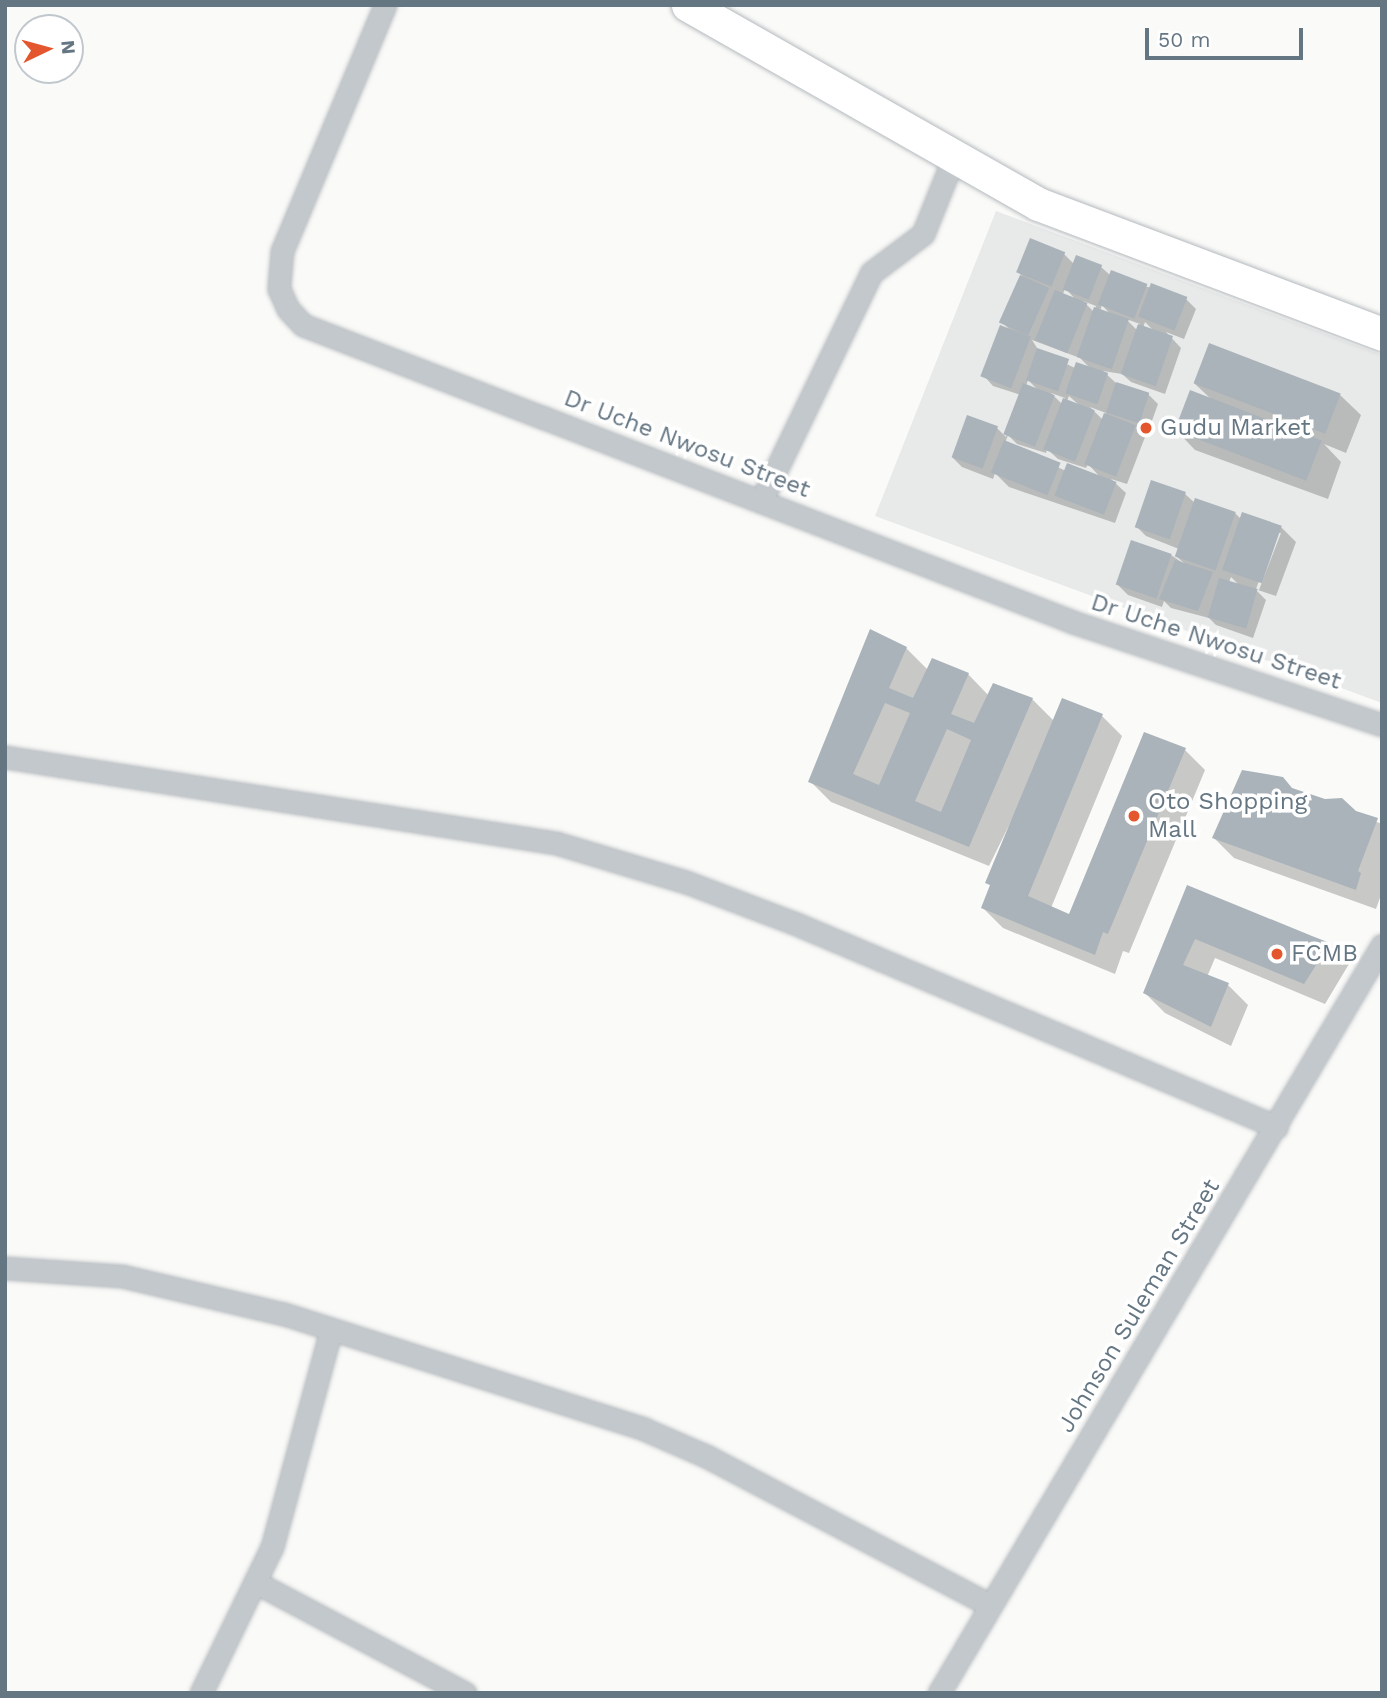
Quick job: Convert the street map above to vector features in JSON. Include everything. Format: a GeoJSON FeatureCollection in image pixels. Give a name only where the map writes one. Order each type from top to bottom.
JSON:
{"type":"FeatureCollection","features":[{"type":"Feature","properties":{"kind":"main road"},"geometry":{"type":"LineString","coordinates":[[688,5],[1038,204],[1382,334]]}},
{"type":"Feature","properties":{"kind":"street","name":"Dr Uche Nwosu Street"},"geometry":{"type":"LineString","coordinates":[[385,5],[282,251],[279,289],[288,309],[303,325],[1073,622],[1382,725]]}},
{"type":"Feature","properties":{"kind":"street"},"geometry":{"type":"LineString","coordinates":[[761,501],[871,273],[923,234],[954,157]]}},
{"type":"Feature","properties":{"kind":"street"},"geometry":{"type":"LineString","coordinates":[[5,757],[556,843],[686,882],[794,923],[1277,1127]]}},
{"type":"Feature","properties":{"kind":"street","name":"Johnson Suleman Street"},"geometry":{"type":"LineString","coordinates":[[940,1693],[1277,1127],[1382,945]]}},
{"type":"Feature","properties":{"kind":"street"},"geometry":{"type":"LineString","coordinates":[[5,1268],[122,1276],[284,1314],[644,1429],[706,1456],[990,1605]]}},
{"type":"Feature","properties":{"kind":"street"},"geometry":{"type":"LineString","coordinates":[[201,1693],[272,1547],[331,1330]]}},
{"type":"Feature","properties":{"kind":"street"},"geometry":{"type":"LineString","coordinates":[[256,1582],[465,1693]]}},
{"type":"Feature","properties":{"kind":"shaded area","name":"Gudu Market"},"geometry":{"type":"Polygon","coordinates":[[[996,211],[1382,355],[1382,703],[875,516],[996,211]]]}},
{"type":"Feature","properties":{"kind":"building"},"geometry":{"type":"Polygon","coordinates":[[[1030,238],[1065,252],[1051,287],[1016,272],[1030,238]]]}},
{"type":"Feature","properties":{"kind":"building"},"geometry":{"type":"Polygon","coordinates":[[[1076,255],[1102,265],[1089,300],[1063,290],[1076,255]]]}},
{"type":"Feature","properties":{"kind":"building"},"geometry":{"type":"Polygon","coordinates":[[[1111,270],[1147,284],[1134,319],[1098,305],[1111,270]]]}},
{"type":"Feature","properties":{"kind":"building"},"geometry":{"type":"Polygon","coordinates":[[[1020,275],[1049,288],[1028,336],[999,323],[1020,275]]]}},
{"type":"Feature","properties":{"kind":"building"},"geometry":{"type":"Polygon","coordinates":[[[1151,283],[1187,297],[1175,331],[1138,317],[1151,283]]]}},
{"type":"Feature","properties":{"kind":"building"},"geometry":{"type":"Polygon","coordinates":[[[1055,290],[1087,303],[1067,353],[1035,340],[1055,290]]]}},
{"type":"Feature","properties":{"kind":"building"},"geometry":{"type":"Polygon","coordinates":[[[1094,307],[1129,319],[1112,369],[1077,357],[1094,307]]]}},
{"type":"Feature","properties":{"kind":"building"},"geometry":{"type":"Polygon","coordinates":[[[1138,324],[1173,336],[1156,386],[1121,374],[1138,324]]]}},
{"type":"Feature","properties":{"kind":"building"},"geometry":{"type":"Polygon","coordinates":[[[1000,325],[1031,337],[1011,388],[980,376],[1000,325]]]}},
{"type":"Feature","properties":{"kind":"building"},"geometry":{"type":"Polygon","coordinates":[[[1209,343],[1341,394],[1325,434],[1194,383],[1209,343]]]}},
{"type":"Feature","properties":{"kind":"building"},"geometry":{"type":"Polygon","coordinates":[[[1037,348],[1069,359],[1058,391],[1026,380],[1037,348]]]}},
{"type":"Feature","properties":{"kind":"building"},"geometry":{"type":"Polygon","coordinates":[[[1076,362],[1108,373],[1097,404],[1065,393],[1076,362]]]}},
{"type":"Feature","properties":{"kind":"building"},"geometry":{"type":"Polygon","coordinates":[[[1116,382],[1149,393],[1139,423],[1106,412],[1116,382]]]}},
{"type":"Feature","properties":{"kind":"building"},"geometry":{"type":"Polygon","coordinates":[[[1023,383],[1055,395],[1035,447],[1003,434],[1023,383]]]}},
{"type":"Feature","properties":{"kind":"building"},"geometry":{"type":"Polygon","coordinates":[[[1190,390],[1322,441],[1306,481],[1175,430],[1190,390]]]}},
{"type":"Feature","properties":{"kind":"building"},"geometry":{"type":"Polygon","coordinates":[[[1063,398],[1095,410],[1075,462],[1043,449],[1063,398]]]}},
{"type":"Feature","properties":{"kind":"building"},"geometry":{"type":"Polygon","coordinates":[[[1104,413],[1136,425],[1116,477],[1084,464],[1104,413]]]}},
{"type":"Feature","properties":{"kind":"building"},"geometry":{"type":"Polygon","coordinates":[[[967,415],[998,426],[983,469],[952,457],[967,415]]]}},
{"type":"Feature","properties":{"kind":"building"},"geometry":{"type":"Polygon","coordinates":[[[1004,440],[1061,463],[1047,495],[991,472],[1004,440]]]}},
{"type":"Feature","properties":{"kind":"building"},"geometry":{"type":"Polygon","coordinates":[[[1067,463],[1116,482],[1104,515],[1054,496],[1067,463]]]}},
{"type":"Feature","properties":{"kind":"building"},"geometry":{"type":"Polygon","coordinates":[[[1151,480],[1186,492],[1170,539],[1135,527],[1151,480]]]}},
{"type":"Feature","properties":{"kind":"building"},"geometry":{"type":"Polygon","coordinates":[[[1195,498],[1236,512],[1215,571],[1175,557],[1195,498]]]}},
{"type":"Feature","properties":{"kind":"building"},"geometry":{"type":"Polygon","coordinates":[[[1242,512],[1282,526],[1262,583],[1222,570],[1242,512]]]}},
{"type":"Feature","properties":{"kind":"building"},"geometry":{"type":"Polygon","coordinates":[[[1131,540],[1172,554],[1156,598],[1116,584],[1131,540]]]}},
{"type":"Feature","properties":{"kind":"building"},"geometry":{"type":"Polygon","coordinates":[[[1175,560],[1213,572],[1198,611],[1159,599],[1175,560]]]}},
{"type":"Feature","properties":{"kind":"building"},"geometry":{"type":"Polygon","coordinates":[[[1219,578],[1257,589],[1246,628],[1208,617],[1219,578]]]}},
{"type":"Feature","properties":{"kind":"building"},"geometry":{"type":"Polygon","coordinates":[[[870,629],[907,647],[889,688],[913,698],[932,658],[969,673],[951,714],[974,723],[993,683],[1033,698],[969,847],[808,782],[870,629]],[[885,703],[853,774],[879,785],[910,713],[885,703]],[[947,729],[915,801],[941,812],[971,740],[947,729]]]}},
{"type":"Feature","properties":{"kind":"building","name":"Oto Shopping Mall"},"geometry":{"type":"Polygon","coordinates":[[[1062,698],[1103,714],[1028,896],[1069,914],[1144,732],[1186,748],[1108,934],[1103,932],[1095,955],[981,908],[990,885],[985,883],[1062,698]]]}},
{"type":"Feature","properties":{"kind":"building"},"geometry":{"type":"Polygon","coordinates":[[[1242,770],[1283,777],[1292,788],[1325,799],[1342,798],[1356,811],[1378,818],[1358,871],[1361,873],[1356,890],[1212,838],[1242,770]]]}},
{"type":"Feature","properties":{"kind":"building","name":"FCMB"},"geometry":{"type":"Polygon","coordinates":[[[1187,885],[1330,943],[1304,984],[1195,939],[1183,965],[1229,983],[1211,1027],[1143,993],[1187,885]]]}},
{"type":"Feature","properties":{"kind":"place","name":"Gudu Market"},"geometry":{"type":"Point","coordinates":[1146,428]}},
{"type":"Feature","properties":{"kind":"place","name":"Oto Shopping Mall"},"geometry":{"type":"Point","coordinates":[1134,816]}},
{"type":"Feature","properties":{"kind":"place","name":"FCMB"},"geometry":{"type":"Point","coordinates":[1277,954]}}]}
